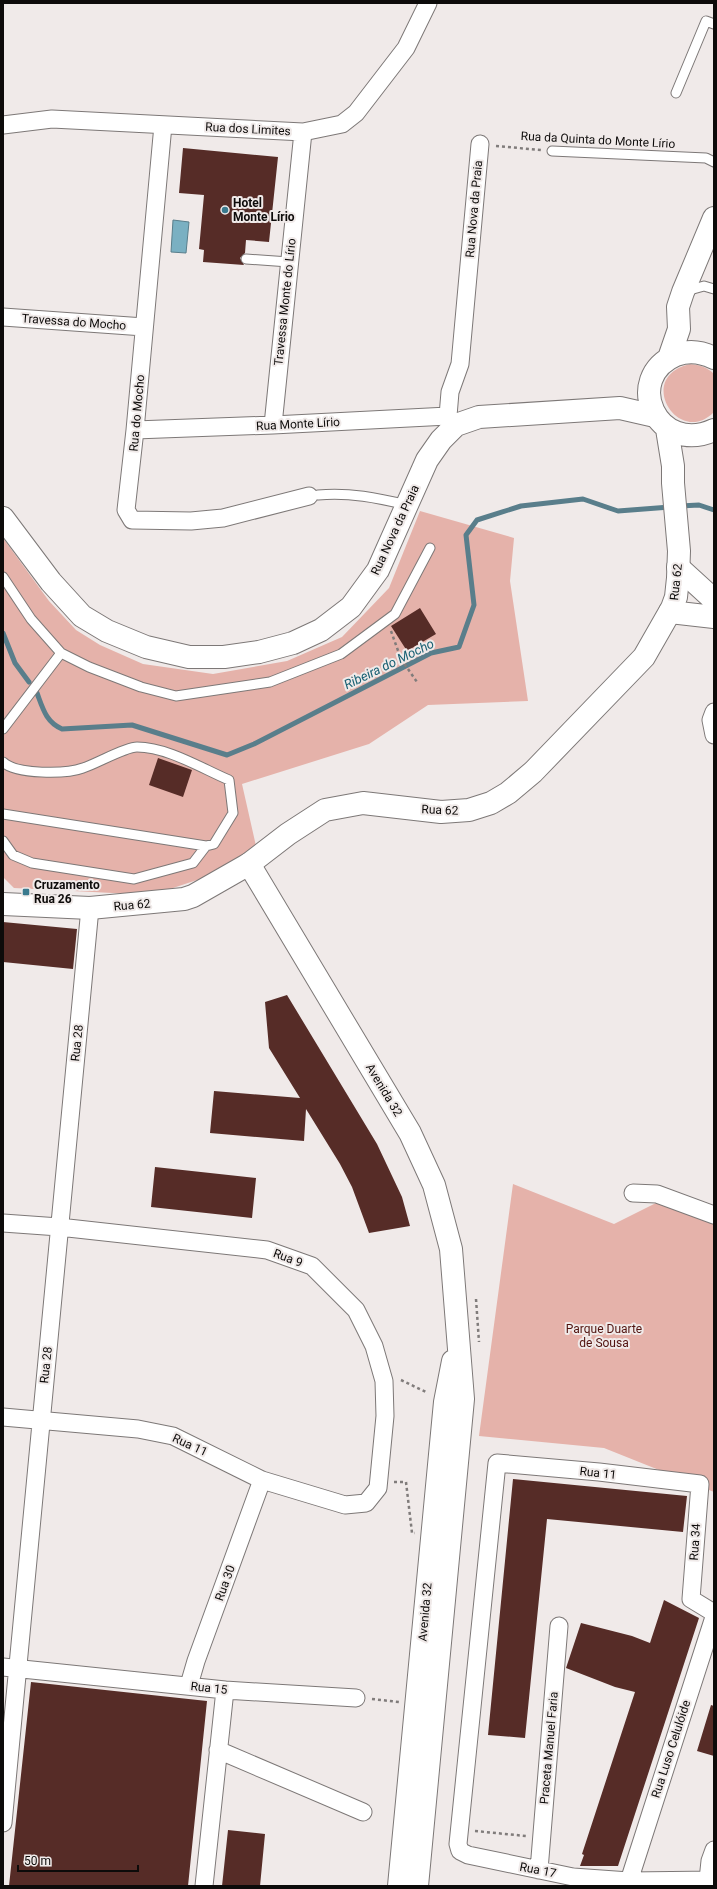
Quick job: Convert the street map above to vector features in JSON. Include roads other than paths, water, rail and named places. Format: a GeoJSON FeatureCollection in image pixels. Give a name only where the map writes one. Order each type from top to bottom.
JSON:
{"type":"FeatureCollection","features":[{"type":"Feature","properties":{"kind":"main road"},"geometry":{"type":"LineString","coordinates":[[669,358],[679,329],[678,307],[682,292],[714,218]]}},
{"type":"Feature","properties":{"kind":"main road"},"geometry":{"type":"LineString","coordinates":[[679,329],[705,355]]}},
{"type":"Feature","properties":{"kind":"main road"},"geometry":{"type":"LineString","coordinates":[[620,408],[650,386],[657,370],[669,358],[682,353],[705,355]]}},
{"type":"Feature","properties":{"kind":"main road","name":"Rua 62"},"geometry":{"type":"LineString","coordinates":[[3,904],[90,908],[184,899],[193,896],[249,864],[288,834],[325,810],[363,803],[441,812],[469,810],[491,803],[508,793],[533,772],[644,657],[670,612],[676,597],[678,544],[673,466],[661,422],[649,397],[650,386]]}},
{"type":"Feature","properties":{"kind":"main road","name":"Rua Nova da Praia"},"geometry":{"type":"LineString","coordinates":[[3,518],[51,582],[82,616],[107,631],[146,647],[188,657],[224,657],[259,652],[293,643],[321,630],[351,607],[378,570],[427,460],[452,421],[479,417],[620,408],[661,422],[679,435],[693,436]]}},
{"type":"Feature","properties":{"kind":"main road"},"geometry":{"type":"LineString","coordinates":[[673,466],[693,436],[705,434],[714,430]]}},
{"type":"Feature","properties":{"kind":"main road"},"geometry":{"type":"LineString","coordinates":[[678,567],[714,600]]}},
{"type":"Feature","properties":{"kind":"main road"},"geometry":{"type":"LineString","coordinates":[[670,612],[714,617]]}},
{"type":"Feature","properties":{"kind":"main road","name":"Avenida 32"},"geometry":{"type":"LineString","coordinates":[[249,864],[410,1133],[434,1185],[451,1249],[463,1399],[417,1886]]}},
{"type":"Feature","properties":{"kind":"main road","name":"Avenida 32"},"geometry":{"type":"LineString","coordinates":[[399,1886],[445,1402],[457,1338]]}},
{"type":"Feature","properties":{"kind":"street","name":"Rua dos Limites"},"geometry":{"type":"LineString","coordinates":[[3,125],[52,119],[303,132],[342,124],[356,113],[406,48],[428,3]]}},
{"type":"Feature","properties":{"kind":"street","name":"Rua do Mocho"},"geometry":{"type":"LineString","coordinates":[[163,125],[136,430],[126,510],[132,520],[191,521],[223,518],[314,496]]}},
{"type":"Feature","properties":{"kind":"street","name":"Travessa Monte do Lírio"},"geometry":{"type":"LineString","coordinates":[[273,425],[303,132]]}},
{"type":"Feature","properties":{"kind":"street","name":"Rua Nova da Praia"},"geometry":{"type":"LineString","coordinates":[[452,421],[450,392],[460,364],[480,144]]}},
{"type":"Feature","properties":{"kind":"street","name":"Travessa do Mocho"},"geometry":{"type":"LineString","coordinates":[[3,317],[144,327]]}},
{"type":"Feature","properties":{"kind":"street","name":"Rua Monte Lírio"},"geometry":{"type":"LineString","coordinates":[[136,430],[452,421]]}},
{"type":"Feature","properties":{"kind":"street"},"geometry":{"type":"LineString","coordinates":[[714,712],[711,720],[714,735]]}},
{"type":"Feature","properties":{"kind":"street","name":"Rua 28"},"geometry":{"type":"LineString","coordinates":[[3,1823],[10,1668],[40,1421],[90,908]]}},
{"type":"Feature","properties":{"kind":"street"},"geometry":{"type":"LineString","coordinates":[[633,1193],[657,1194],[714,1215]]}},
{"type":"Feature","properties":{"kind":"street","name":"Rua 9"},"geometry":{"type":"LineString","coordinates":[[3,1222],[267,1250],[312,1266],[356,1310],[374,1346],[384,1381],[385,1416],[378,1488],[366,1503],[345,1505]]}},
{"type":"Feature","properties":{"kind":"street","name":"Rua 11"},"geometry":{"type":"LineString","coordinates":[[3,1417],[138,1429],[173,1436],[262,1480],[345,1505]]}},
{"type":"Feature","properties":{"kind":"street","name":"Rua 11"},"geometry":{"type":"LineString","coordinates":[[460,1851],[458,1844],[497,1464],[599,1472],[700,1484]]}},
{"type":"Feature","properties":{"kind":"street","name":"Rua 30"},"geometry":{"type":"LineString","coordinates":[[189,1685],[196,1661],[262,1480]]}},
{"type":"Feature","properties":{"kind":"street","name":"Rua 34"},"geometry":{"type":"LineString","coordinates":[[700,1484],[691,1599],[714,1613]]}},
{"type":"Feature","properties":{"kind":"street","name":"Rua Luso Celulóide"},"geometry":{"type":"LineString","coordinates":[[629,1881],[714,1617]]}},
{"type":"Feature","properties":{"kind":"street","name":"Praceta Manuel Faria"},"geometry":{"type":"LineString","coordinates":[[539,1870],[559,1626]]}},
{"type":"Feature","properties":{"kind":"street","name":"Rua 15"},"geometry":{"type":"LineString","coordinates":[[10,1668],[189,1685],[225,1690],[356,1698]]}},
{"type":"Feature","properties":{"kind":"street"},"geometry":{"type":"LineString","coordinates":[[204,1886],[225,1690]]}},
{"type":"Feature","properties":{"kind":"street"},"geometry":{"type":"LineString","coordinates":[[218,1750],[363,1812]]}},
{"type":"Feature","properties":{"kind":"street"},"geometry":{"type":"LineString","coordinates":[[711,1880],[710,1861],[714,1850]]}},
{"type":"Feature","properties":{"kind":"street","name":"Rua 17"},"geometry":{"type":"LineString","coordinates":[[460,1851],[468,1855],[573,1877],[629,1881],[711,1880]]}},
{"type":"Feature","properties":{"kind":"lane"},"geometry":{"type":"LineString","coordinates":[[676,94],[706,21],[714,24]]}},
{"type":"Feature","properties":{"kind":"lane","name":"Rua da Quinta do Monte Lírio"},"geometry":{"type":"LineString","coordinates":[[552,151],[706,158],[714,162]]}},
{"type":"Feature","properties":{"kind":"lane"},"geometry":{"type":"LineString","coordinates":[[246,259],[289,262]]}},
{"type":"Feature","properties":{"kind":"lane"},"geometry":{"type":"LineString","coordinates":[[682,292],[704,286],[714,289]]}},
{"type":"Feature","properties":{"kind":"lane"},"geometry":{"type":"LineString","coordinates":[[314,496],[332,494],[372,496],[407,505]]}},
{"type":"Feature","properties":{"kind":"lane"},"geometry":{"type":"LineString","coordinates":[[3,577],[31,619],[61,653],[88,667],[126,681],[176,696],[270,682],[341,654],[395,614],[430,548]]}},
{"type":"Feature","properties":{"kind":"lane"},"geometry":{"type":"LineString","coordinates":[[3,729],[61,653]]}},
{"type":"Feature","properties":{"kind":"lane"},"geometry":{"type":"LineString","coordinates":[[3,762],[8,766],[34,773],[81,769],[135,747],[155,748],[229,780],[233,813],[214,844],[206,846],[3,814]]}},
{"type":"Feature","properties":{"kind":"lane"},"geometry":{"type":"LineString","coordinates":[[3,841],[13,856],[32,863],[134,880],[193,863],[206,846]]}},
{"type":"Feature","properties":{"kind":"water"},"geometry":{"type":"Polygon","coordinates":[[[173,220],[189,222],[186,253],[171,252],[173,220]]]}},
{"type":"Feature","properties":{"kind":"waterway","name":"Ribeira do Mocho"},"geometry":{"type":"LineString","coordinates":[[37,693],[43,710],[49,719],[52,723],[62,729],[132,725],[227,755],[254,744],[431,653],[459,647],[474,605],[466,535],[477,520],[521,506],[583,499],[618,511],[670,507]]}},
{"type":"Feature","properties":{"kind":"waterway","name":"Ribeira do Mocho"},"geometry":{"type":"LineString","coordinates":[[680,506],[699,505],[714,510]]}},
{"type":"Feature","properties":{"kind":"waterway","name":"Ribeira do Mocho"},"geometry":{"type":"LineString","coordinates":[[3,633],[15,663],[29,682]]}},
{"type":"Feature","properties":{"kind":"place","name":"Hotel Monte Lírio"},"geometry":{"type":"Point","coordinates":[225,210]}},
{"type":"Feature","properties":{"kind":"place","name":"Cruzamento Rua 26"},"geometry":{"type":"Point","coordinates":[26,892]}},
{"type":"Feature","properties":{"kind":"park label","name":"Parque Duarte de Sousa"},"geometry":{"type":"Point","coordinates":[604,1336]}}]}
